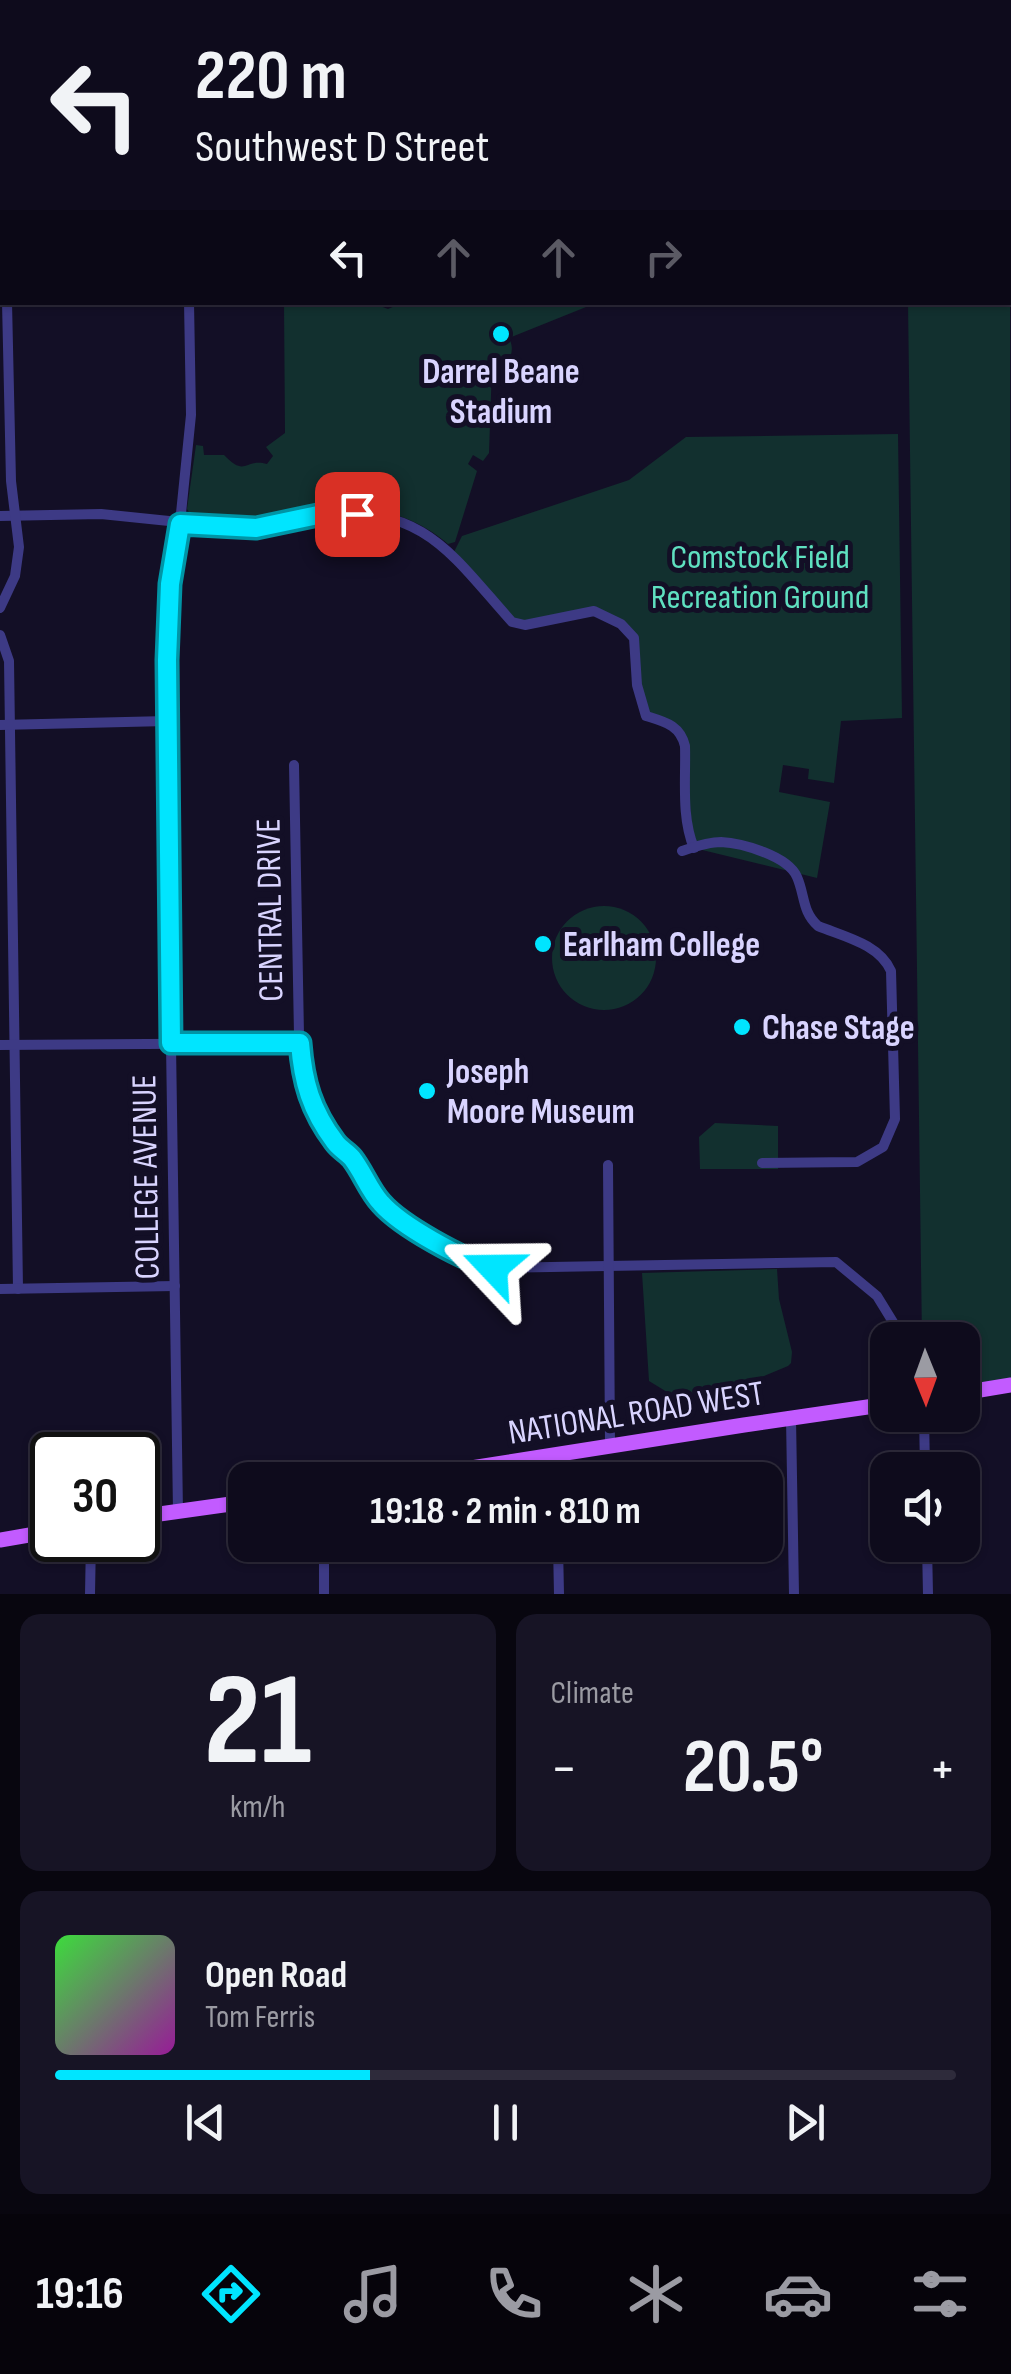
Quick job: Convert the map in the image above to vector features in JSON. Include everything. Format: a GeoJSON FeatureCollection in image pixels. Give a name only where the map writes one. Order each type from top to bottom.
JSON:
{"type":"FeatureCollection","features":[{"type":"Feature","properties":{"kind":"main road"},"geometry":{"type":"LineString","coordinates":[[980,1390],[1011,1386]]}},
{"type":"Feature","properties":{"kind":"main road","name":"NATIONAL ROAD WEST"},"geometry":{"type":"LineString","coordinates":[[511,1462],[870,1407]]}},
{"type":"Feature","properties":{"kind":"main road"},"geometry":{"type":"LineString","coordinates":[[160,1515],[228,1505]]}},
{"type":"Feature","properties":{"kind":"main road"},"geometry":{"type":"LineString","coordinates":[[0,1540],[30,1534]]}},
{"type":"Feature","properties":{"kind":"street"},"geometry":{"type":"LineString","coordinates":[[0,608],[18,568],[4,400],[6,305]]}},
{"type":"Feature","properties":{"kind":"street","name":"COLLEGE AVENUE"},"geometry":{"type":"LineString","coordinates":[[178,1512],[167,721],[170,584],[190,414],[189,305]]}},
{"type":"Feature","properties":{"kind":"street"},"geometry":{"type":"LineString","coordinates":[[0,516],[101,514],[256,528],[318,515],[382,516],[417,527],[439,542],[512,622],[526,625],[594,611],[621,624],[634,638],[637,685],[646,716],[679,730],[683,736],[688,849],[718,842],[744,846],[784,862],[796,872],[802,902],[811,920],[878,951],[891,971],[896,1119],[882,1147],[857,1162],[762,1162]]}},
{"type":"Feature","properties":{"kind":"street"},"geometry":{"type":"LineString","coordinates":[[0,635],[9,661],[5,724],[18,1289]]}},
{"type":"Feature","properties":{"kind":"street"},"geometry":{"type":"LineString","coordinates":[[5,724],[167,721]]}},
{"type":"Feature","properties":{"kind":"street","name":"CENTRAL DRIVE"},"geometry":{"type":"LineString","coordinates":[[294,765],[302,1073],[320,1119],[388,1211],[445,1248],[493,1268],[836,1262],[877,1296],[893,1322]]}},
{"type":"Feature","properties":{"kind":"street"},"geometry":{"type":"LineString","coordinates":[[0,1045],[300,1043]]}},
{"type":"Feature","properties":{"kind":"street"},"geometry":{"type":"LineString","coordinates":[[608,1165],[610,1446]]}},
{"type":"Feature","properties":{"kind":"street"},"geometry":{"type":"LineString","coordinates":[[0,1289],[175,1286]]}},
{"type":"Feature","properties":{"kind":"street"},"geometry":{"type":"LineString","coordinates":[[792,1418],[794,1594]]}},
{"type":"Feature","properties":{"kind":"street"},"geometry":{"type":"LineString","coordinates":[[556,1455],[556,1462]]}},
{"type":"Feature","properties":{"kind":"street"},"geometry":{"type":"LineString","coordinates":[[90,1594],[91,1562]]}},
{"type":"Feature","properties":{"kind":"street"},"geometry":{"type":"LineString","coordinates":[[324,1562],[324,1594]]}},
{"type":"Feature","properties":{"kind":"street"},"geometry":{"type":"LineString","coordinates":[[558,1562],[559,1594]]}},
{"type":"Feature","properties":{"kind":"street"},"geometry":{"type":"LineString","coordinates":[[927,1562],[928,1594]]}},
{"type":"Feature","properties":{"kind":"green space"},"geometry":{"type":"Polygon","coordinates":[[[284,305],[377,305],[388,309],[397,305],[591,305],[509,338],[512,352],[506,365],[492,366],[489,453],[483,461],[473,455],[468,464],[477,471],[455,542],[448,544],[418,524],[369,509],[334,509],[238,524],[192,517],[187,509],[196,445],[203,446],[204,455],[224,455],[237,465],[267,464],[273,456],[266,447],[285,433],[284,305]]]}},
{"type":"Feature","properties":{"kind":"green space"},"geometry":{"type":"Polygon","coordinates":[[[908,305],[1010,305],[1011,1385],[980,1390],[980,1322],[922,1322],[908,305]]]}},
{"type":"Feature","properties":{"kind":"green space","name":"Comstock Field Recreation Ground"},"geometry":{"type":"Polygon","coordinates":[[[898,434],[902,718],[841,721],[834,783],[808,779],[809,769],[783,765],[779,792],[830,802],[817,878],[694,848],[683,736],[646,716],[634,638],[594,611],[512,622],[452,556],[462,536],[629,480],[686,437],[898,434]]]}},
{"type":"Feature","properties":{"kind":"green space"},"geometry":{"type":"Polygon","coordinates":[[[604,906],[624,910],[641,921],[652,938],[656,958],[652,978],[641,995],[624,1006],[604,1010],[584,1006],[567,995],[556,978],[552,958],[556,938],[567,921],[584,910],[604,906]]]}},
{"type":"Feature","properties":{"kind":"green space"},"geometry":{"type":"Polygon","coordinates":[[[715,1123],[778,1126],[778,1169],[700,1169],[699,1137],[715,1123]]]}},
{"type":"Feature","properties":{"kind":"green space"},"geometry":{"type":"Polygon","coordinates":[[[777,1269],[779,1299],[792,1352],[788,1366],[700,1394],[667,1392],[649,1381],[642,1273],[777,1269]]]}},
{"type":"Feature","properties":{"kind":"place","name":"Darrel Beane Stadium"},"geometry":{"type":"Point","coordinates":[501,334]}},
{"type":"Feature","properties":{"kind":"place","name":"Earlham College"},"geometry":{"type":"Point","coordinates":[543,944]}},
{"type":"Feature","properties":{"kind":"place","name":"Chase Stage"},"geometry":{"type":"Point","coordinates":[742,1027]}},
{"type":"Feature","properties":{"kind":"place","name":"Joseph Moore Museum"},"geometry":{"type":"Point","coordinates":[427,1091]}},
{"type":"Feature","properties":{"kind":"route"},"geometry":{"type":"LineString","coordinates":[[357,514],[318,515],[256,528],[180,524],[170,584],[167,660],[171,1043],[300,1043],[307,1093],[320,1119],[377,1199],[388,1211],[445,1248],[493,1268]]}}]}
